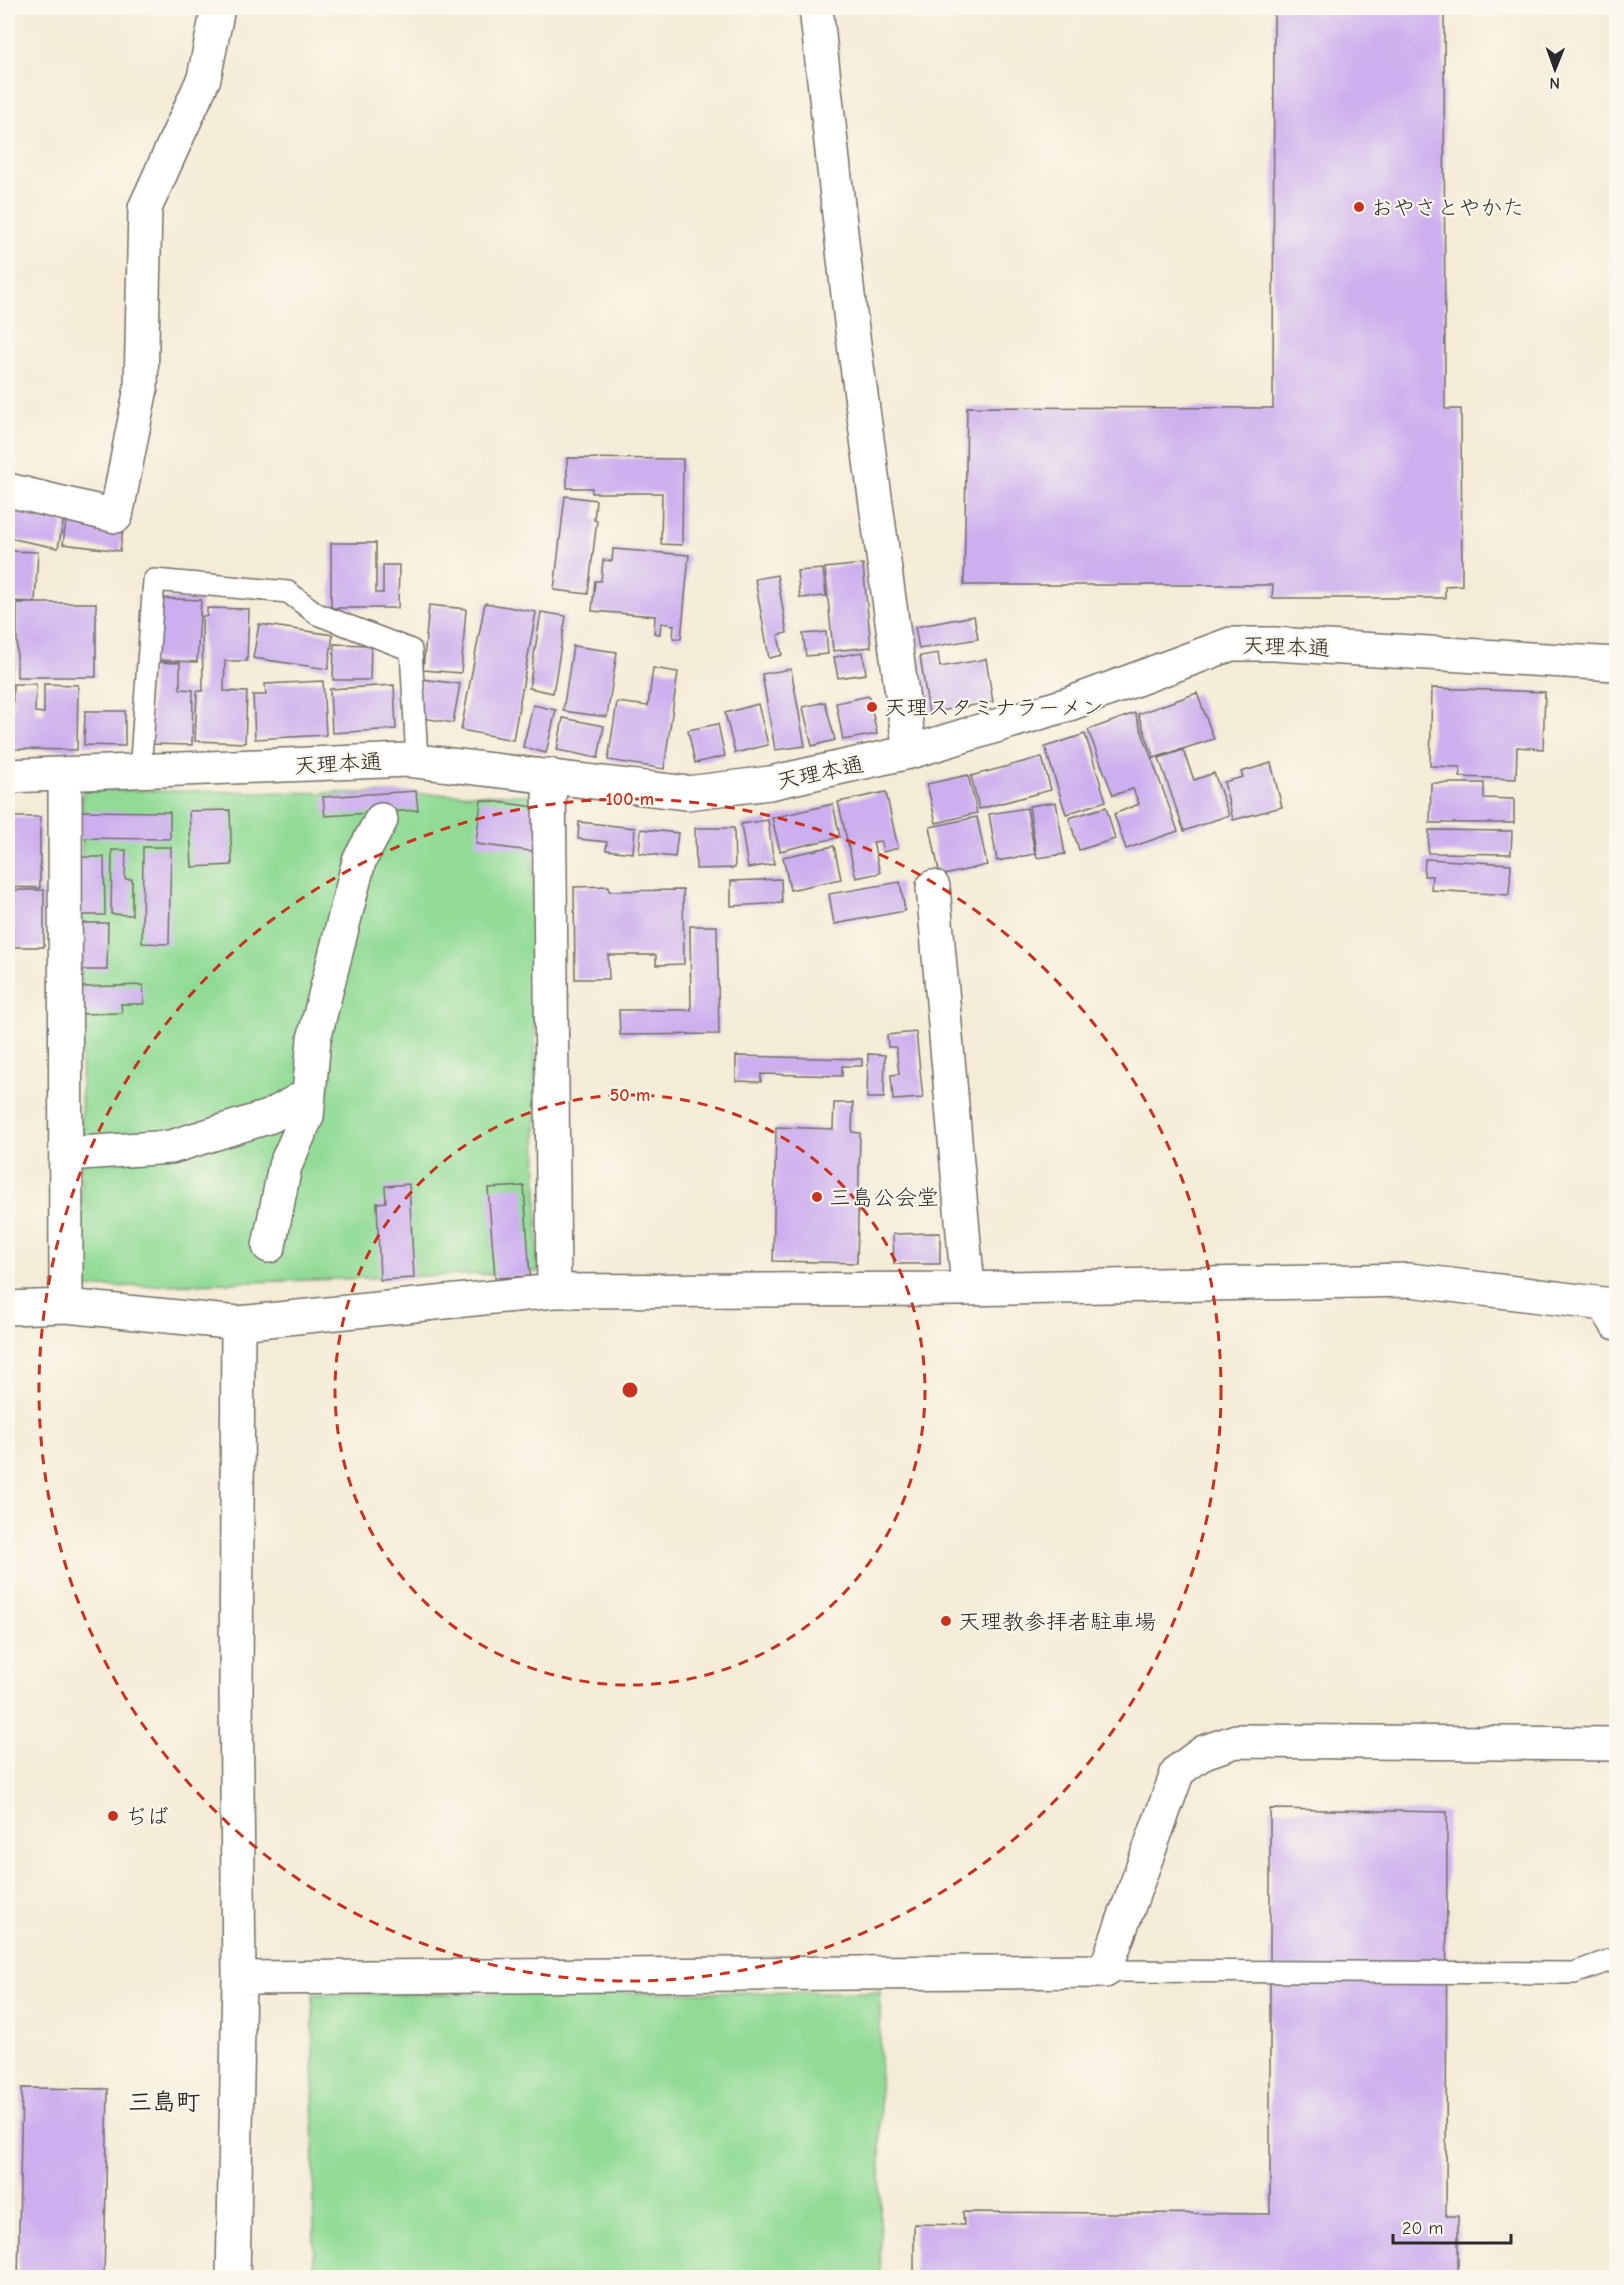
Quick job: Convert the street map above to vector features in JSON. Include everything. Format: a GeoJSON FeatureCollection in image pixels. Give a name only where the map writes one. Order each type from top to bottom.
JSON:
{"type":"FeatureCollection","features":[{"type":"Feature","properties":{"kind":"street"},"geometry":{"type":"LineString","coordinates":[[8,490],[116,516],[141,388],[145,208],[204,78],[218,8]]}},
{"type":"Feature","properties":{"kind":"street"},"geometry":{"type":"LineString","coordinates":[[816,8],[850,322],[910,752]]}},
{"type":"Feature","properties":{"kind":"street","name":"天理本通"},"geometry":{"type":"LineString","coordinates":[[8,776],[417,761],[687,793],[770,783],[910,752],[1069,704],[1231,644],[1286,644],[1617,664]]}},
{"type":"Feature","properties":{"kind":"street"},"geometry":{"type":"LineString","coordinates":[[65,775],[66,1306]]}},
{"type":"Feature","properties":{"kind":"street"},"geometry":{"type":"LineString","coordinates":[[549,775],[554,1291]]}},
{"type":"Feature","properties":{"kind":"street"},"geometry":{"type":"LineString","coordinates":[[269,1246],[285,1166],[307,1116],[314,1039],[359,861],[381,820]]}},
{"type":"Feature","properties":{"kind":"street"},"geometry":{"type":"LineString","coordinates":[[933,887],[968,1288]]}},
{"type":"Feature","properties":{"kind":"street"},"geometry":{"type":"LineString","coordinates":[[66,1154],[171,1147],[271,1116],[309,1094]]}},
{"type":"Feature","properties":{"kind":"street"},"geometry":{"type":"LineString","coordinates":[[8,1308],[66,1306],[238,1323],[554,1291],[968,1288],[1410,1280],[1604,1304],[1617,1323]]}},
{"type":"Feature","properties":{"kind":"street"},"geometry":{"type":"LineString","coordinates":[[232,2277],[239,1978],[236,1702],[238,1323]]}},
{"type":"Feature","properties":{"kind":"street"},"geometry":{"type":"LineString","coordinates":[[239,1978],[1105,1971],[1178,1771],[1204,1752],[1236,1741],[1617,1743]]}},
{"type":"Feature","properties":{"kind":"lane"},"geometry":{"type":"LineString","coordinates":[[140,772],[154,580],[288,592],[317,614],[411,650],[417,761]]}},
{"type":"Feature","properties":{"kind":"lane"},"geometry":{"type":"LineString","coordinates":[[1105,1971],[1574,1973],[1617,1958]]}},
{"type":"Feature","properties":{"kind":"green space"},"geometry":{"type":"Polygon","coordinates":[[[82,790],[532,795],[538,1272],[81,1288],[82,790]]]}},
{"type":"Feature","properties":{"kind":"green space"},"geometry":{"type":"Polygon","coordinates":[[[880,1992],[880,2277],[314,2277],[313,1994],[880,1992]]]}},
{"type":"Feature","properties":{"kind":"building","name":"おやさとやかた"},"geometry":{"type":"Polygon","coordinates":[[[1274,8],[1444,8],[1445,409],[1461,409],[1462,585],[1445,586],[1445,598],[1272,598],[1273,585],[964,585],[967,407],[1273,408],[1274,8]]]}},
{"type":"Feature","properties":{"kind":"building"},"geometry":{"type":"Polygon","coordinates":[[[567,458],[683,459],[682,545],[661,544],[662,493],[592,493],[592,488],[567,488],[567,458]]]}},
{"type":"Feature","properties":{"kind":"building"},"geometry":{"type":"Polygon","coordinates":[[[565,496],[596,500],[594,520],[597,520],[588,594],[554,590],[565,496]]]}},
{"type":"Feature","properties":{"kind":"building"},"geometry":{"type":"Polygon","coordinates":[[[8,503],[65,514],[58,548],[8,538],[8,503]]]}},
{"type":"Feature","properties":{"kind":"building"},"geometry":{"type":"Polygon","coordinates":[[[66,522],[123,529],[120,551],[63,544],[66,522]]]}},
{"type":"Feature","properties":{"kind":"building"},"geometry":{"type":"Polygon","coordinates":[[[331,543],[376,543],[376,593],[383,593],[383,565],[399,565],[398,608],[331,608],[331,543]]]}},
{"type":"Feature","properties":{"kind":"building"},"geometry":{"type":"Polygon","coordinates":[[[613,549],[689,555],[681,639],[673,638],[674,625],[661,623],[660,634],[654,633],[655,616],[592,611],[595,581],[601,581],[603,560],[612,561],[613,549]]]}},
{"type":"Feature","properties":{"kind":"building"},"geometry":{"type":"Polygon","coordinates":[[[8,551],[38,552],[35,602],[8,601],[8,551]]]}},
{"type":"Feature","properties":{"kind":"building"},"geometry":{"type":"Polygon","coordinates":[[[863,564],[871,647],[833,651],[825,568],[863,564]]]}},
{"type":"Feature","properties":{"kind":"building"},"geometry":{"type":"Polygon","coordinates":[[[823,569],[826,596],[800,598],[797,571],[823,569]]]}},
{"type":"Feature","properties":{"kind":"building"},"geometry":{"type":"Polygon","coordinates":[[[777,575],[787,633],[778,635],[782,655],[769,658],[755,579],[777,575]]]}},
{"type":"Feature","properties":{"kind":"building"},"geometry":{"type":"Polygon","coordinates":[[[156,598],[201,600],[197,662],[153,660],[156,598]]]}},
{"type":"Feature","properties":{"kind":"building"},"geometry":{"type":"Polygon","coordinates":[[[17,603],[96,603],[96,677],[17,677],[17,603]]]}},
{"type":"Feature","properties":{"kind":"building"},"geometry":{"type":"Polygon","coordinates":[[[485,603],[536,612],[513,740],[461,730],[485,603]]]}},
{"type":"Feature","properties":{"kind":"building"},"geometry":{"type":"Polygon","coordinates":[[[429,605],[466,609],[461,673],[423,670],[429,605]]]}},
{"type":"Feature","properties":{"kind":"building"},"geometry":{"type":"Polygon","coordinates":[[[207,608],[249,609],[247,661],[225,661],[224,691],[247,692],[245,743],[195,741],[197,691],[203,691],[202,616],[207,616],[207,608]]]}},
{"type":"Feature","properties":{"kind":"building"},"geometry":{"type":"Polygon","coordinates":[[[541,612],[566,616],[553,693],[529,688],[541,612]]]}},
{"type":"Feature","properties":{"kind":"building"},"geometry":{"type":"Polygon","coordinates":[[[974,616],[978,639],[919,649],[915,627],[974,616]]]}},
{"type":"Feature","properties":{"kind":"building"},"geometry":{"type":"Polygon","coordinates":[[[8,619],[10,619],[11,688],[8,688],[8,619]]]}},
{"type":"Feature","properties":{"kind":"building"},"geometry":{"type":"Polygon","coordinates":[[[259,624],[333,635],[328,669],[253,658],[259,624]]]}},
{"type":"Feature","properties":{"kind":"building"},"geometry":{"type":"Polygon","coordinates":[[[826,632],[828,654],[806,656],[803,634],[826,632]]]}},
{"type":"Feature","properties":{"kind":"building"},"geometry":{"type":"Polygon","coordinates":[[[334,644],[371,645],[370,680],[333,680],[334,644]]]}},
{"type":"Feature","properties":{"kind":"building"},"geometry":{"type":"Polygon","coordinates":[[[573,646],[617,652],[607,717],[563,711],[573,646]]]}},
{"type":"Feature","properties":{"kind":"building"},"geometry":{"type":"Polygon","coordinates":[[[863,652],[866,674],[838,678],[834,657],[863,652]]]}},
{"type":"Feature","properties":{"kind":"building"},"geometry":{"type":"Polygon","coordinates":[[[938,653],[940,667],[986,659],[993,702],[929,713],[920,656],[938,653]]]}},
{"type":"Feature","properties":{"kind":"building"},"geometry":{"type":"Polygon","coordinates":[[[152,662],[180,663],[180,689],[193,690],[192,745],[150,744],[152,662]]]}},
{"type":"Feature","properties":{"kind":"building"},"geometry":{"type":"Polygon","coordinates":[[[653,668],[678,672],[664,769],[608,760],[617,702],[648,706],[653,668]]]}},
{"type":"Feature","properties":{"kind":"building"},"geometry":{"type":"Polygon","coordinates":[[[791,669],[805,746],[775,750],[762,674],[791,669]]]}},
{"type":"Feature","properties":{"kind":"building"},"geometry":{"type":"Polygon","coordinates":[[[422,679],[460,684],[453,723],[416,717],[422,679]]]}},
{"type":"Feature","properties":{"kind":"building"},"geometry":{"type":"Polygon","coordinates":[[[323,681],[326,735],[255,739],[253,695],[266,695],[265,684],[323,681]]]}},
{"type":"Feature","properties":{"kind":"building"},"geometry":{"type":"Polygon","coordinates":[[[13,684],[36,684],[35,712],[44,713],[44,684],[78,685],[77,750],[12,749],[13,684]]]}},
{"type":"Feature","properties":{"kind":"building"},"geometry":{"type":"Polygon","coordinates":[[[394,685],[396,729],[332,733],[330,689],[394,685]]]}},
{"type":"Feature","properties":{"kind":"building"},"geometry":{"type":"Polygon","coordinates":[[[1432,688],[1545,692],[1543,749],[1517,747],[1516,779],[1460,777],[1460,767],[1430,766],[1432,688]]]}},
{"type":"Feature","properties":{"kind":"building"},"geometry":{"type":"Polygon","coordinates":[[[1197,693],[1214,739],[1154,758],[1138,714],[1197,693]]]}},
{"type":"Feature","properties":{"kind":"building"},"geometry":{"type":"Polygon","coordinates":[[[869,696],[877,734],[843,740],[836,703],[869,696]]]}},
{"type":"Feature","properties":{"kind":"building"},"geometry":{"type":"Polygon","coordinates":[[[825,702],[835,740],[812,746],[803,707],[825,702]]]}},
{"type":"Feature","properties":{"kind":"building"},"geometry":{"type":"Polygon","coordinates":[[[758,704],[768,745],[735,753],[725,713],[758,704]]]}},
{"type":"Feature","properties":{"kind":"building"},"geometry":{"type":"Polygon","coordinates":[[[533,705],[556,710],[546,753],[523,747],[533,705]]]}},
{"type":"Feature","properties":{"kind":"building"},"geometry":{"type":"Polygon","coordinates":[[[85,711],[125,711],[125,746],[84,745],[85,711]]]}},
{"type":"Feature","properties":{"kind":"building"},"geometry":{"type":"Polygon","coordinates":[[[1135,713],[1178,831],[1126,849],[1114,814],[1139,804],[1133,789],[1113,795],[1088,730],[1135,713]]]}},
{"type":"Feature","properties":{"kind":"building"},"geometry":{"type":"Polygon","coordinates":[[[563,718],[604,726],[598,758],[557,750],[563,718]]]}},
{"type":"Feature","properties":{"kind":"building"},"geometry":{"type":"Polygon","coordinates":[[[718,724],[725,756],[695,763],[688,730],[718,724]]]}},
{"type":"Feature","properties":{"kind":"building"},"geometry":{"type":"Polygon","coordinates":[[[1085,734],[1106,801],[1066,814],[1045,747],[1085,734]]]}},
{"type":"Feature","properties":{"kind":"building"},"geometry":{"type":"Polygon","coordinates":[[[1183,750],[1194,780],[1214,773],[1229,815],[1184,831],[1159,758],[1183,750]]]}},
{"type":"Feature","properties":{"kind":"building"},"geometry":{"type":"Polygon","coordinates":[[[1042,757],[1051,790],[979,809],[971,776],[1042,757]]]}},
{"type":"Feature","properties":{"kind":"building"},"geometry":{"type":"Polygon","coordinates":[[[1271,763],[1282,807],[1233,820],[1224,782],[1243,777],[1241,772],[1271,763]]]}},
{"type":"Feature","properties":{"kind":"building"},"geometry":{"type":"Polygon","coordinates":[[[968,775],[977,813],[936,823],[927,784],[968,775]]]}},
{"type":"Feature","properties":{"kind":"building"},"geometry":{"type":"Polygon","coordinates":[[[1431,783],[1484,783],[1484,798],[1514,799],[1514,823],[1430,823],[1431,783]]]}},
{"type":"Feature","properties":{"kind":"building"},"geometry":{"type":"Polygon","coordinates":[[[416,791],[418,810],[325,816],[323,797],[416,791]]]}},
{"type":"Feature","properties":{"kind":"building"},"geometry":{"type":"Polygon","coordinates":[[[886,792],[898,848],[883,852],[881,841],[873,842],[880,873],[856,878],[838,802],[886,792]]]}},
{"type":"Feature","properties":{"kind":"building"},"geometry":{"type":"Polygon","coordinates":[[[481,800],[544,808],[538,852],[476,844],[481,800]]]}},
{"type":"Feature","properties":{"kind":"building"},"geometry":{"type":"Polygon","coordinates":[[[1056,802],[1065,854],[1037,858],[1029,806],[1056,802]]]}},
{"type":"Feature","properties":{"kind":"building"},"geometry":{"type":"Polygon","coordinates":[[[833,804],[840,837],[780,851],[772,818],[833,804]]]}},
{"type":"Feature","properties":{"kind":"building"},"geometry":{"type":"Polygon","coordinates":[[[1106,807],[1115,839],[1079,850],[1069,818],[1106,807]]]}},
{"type":"Feature","properties":{"kind":"building"},"geometry":{"type":"Polygon","coordinates":[[[1027,808],[1035,854],[997,861],[989,814],[1027,808]]]}},
{"type":"Feature","properties":{"kind":"building"},"geometry":{"type":"Polygon","coordinates":[[[230,810],[232,865],[192,867],[189,811],[230,810]]]}},
{"type":"Feature","properties":{"kind":"building"},"geometry":{"type":"Polygon","coordinates":[[[70,811],[170,812],[170,839],[70,838],[70,811]]]}},
{"type":"Feature","properties":{"kind":"building"},"geometry":{"type":"Polygon","coordinates":[[[8,817],[40,817],[40,888],[8,887],[8,817]]]}},
{"type":"Feature","properties":{"kind":"building"},"geometry":{"type":"Polygon","coordinates":[[[977,817],[987,865],[940,876],[930,827],[977,817]]]}},
{"type":"Feature","properties":{"kind":"building"},"geometry":{"type":"Polygon","coordinates":[[[768,820],[774,864],[748,868],[741,824],[768,820]]]}},
{"type":"Feature","properties":{"kind":"building"},"geometry":{"type":"Polygon","coordinates":[[[579,822],[635,828],[633,853],[606,850],[607,842],[578,839],[579,822]]]}},
{"type":"Feature","properties":{"kind":"building"},"geometry":{"type":"Polygon","coordinates":[[[695,828],[734,828],[735,868],[696,869],[695,828]]]}},
{"type":"Feature","properties":{"kind":"building"},"geometry":{"type":"Polygon","coordinates":[[[641,829],[678,833],[675,857],[639,853],[641,829]]]}},
{"type":"Feature","properties":{"kind":"building"},"geometry":{"type":"Polygon","coordinates":[[[1429,830],[1512,831],[1511,854],[1428,853],[1429,830]]]}},
{"type":"Feature","properties":{"kind":"building"},"geometry":{"type":"Polygon","coordinates":[[[834,846],[841,879],[790,890],[783,857],[834,846]]]}},
{"type":"Feature","properties":{"kind":"building"},"geometry":{"type":"Polygon","coordinates":[[[143,847],[171,847],[169,944],[142,943],[143,847]]]}},
{"type":"Feature","properties":{"kind":"building"},"geometry":{"type":"Polygon","coordinates":[[[112,850],[126,850],[125,879],[132,879],[132,915],[111,914],[112,850]]]}},
{"type":"Feature","properties":{"kind":"building"},"geometry":{"type":"Polygon","coordinates":[[[75,857],[104,857],[105,915],[76,915],[75,857]]]}},
{"type":"Feature","properties":{"kind":"building"},"geometry":{"type":"Polygon","coordinates":[[[1425,859],[1511,864],[1509,895],[1431,890],[1432,876],[1424,876],[1425,859]]]}},
{"type":"Feature","properties":{"kind":"building"},"geometry":{"type":"Polygon","coordinates":[[[781,879],[782,903],[731,906],[731,881],[781,879]]]}},
{"type":"Feature","properties":{"kind":"building"},"geometry":{"type":"Polygon","coordinates":[[[900,882],[905,911],[834,924],[829,894],[900,882]]]}},
{"type":"Feature","properties":{"kind":"building"},"geometry":{"type":"Polygon","coordinates":[[[609,886],[609,891],[683,890],[684,964],[656,965],[656,955],[608,955],[609,979],[575,979],[574,887],[609,886]]]}},
{"type":"Feature","properties":{"kind":"building"},"geometry":{"type":"Polygon","coordinates":[[[8,890],[44,890],[44,947],[9,947],[8,890]]]}},
{"type":"Feature","properties":{"kind":"building"},"geometry":{"type":"Polygon","coordinates":[[[78,923],[108,923],[107,970],[78,970],[78,923]]]}},
{"type":"Feature","properties":{"kind":"building"},"geometry":{"type":"Polygon","coordinates":[[[690,926],[717,926],[719,1034],[620,1035],[619,1010],[691,1010],[690,926]]]}},
{"type":"Feature","properties":{"kind":"building"},"geometry":{"type":"Polygon","coordinates":[[[143,985],[144,1004],[121,1004],[122,1013],[81,1014],[81,989],[84,987],[143,985]]]}},
{"type":"Feature","properties":{"kind":"building"},"geometry":{"type":"Polygon","coordinates":[[[916,1032],[923,1098],[893,1100],[891,1075],[899,1074],[896,1047],[888,1047],[887,1035],[916,1032]]]}},
{"type":"Feature","properties":{"kind":"building"},"geometry":{"type":"Polygon","coordinates":[[[868,1054],[885,1055],[884,1098],[867,1098],[868,1054]]]}},
{"type":"Feature","properties":{"kind":"building"},"geometry":{"type":"Polygon","coordinates":[[[736,1056],[862,1059],[862,1066],[842,1066],[842,1076],[761,1074],[761,1082],[736,1081],[736,1056]]]}},
{"type":"Feature","properties":{"kind":"building","name":"三島公会堂"},"geometry":{"type":"Polygon","coordinates":[[[834,1103],[853,1103],[852,1132],[860,1133],[857,1263],[773,1261],[776,1127],[833,1129],[834,1103]]]}},
{"type":"Feature","properties":{"kind":"building"},"geometry":{"type":"Polygon","coordinates":[[[409,1184],[414,1278],[380,1280],[377,1203],[386,1202],[385,1186],[409,1184]]]}},
{"type":"Feature","properties":{"kind":"building"},"geometry":{"type":"Polygon","coordinates":[[[524,1186],[530,1276],[495,1278],[488,1188],[524,1186]]]}},
{"type":"Feature","properties":{"kind":"building"},"geometry":{"type":"Polygon","coordinates":[[[940,1233],[940,1264],[894,1264],[893,1234],[940,1233]]]}},
{"type":"Feature","properties":{"kind":"building"},"geometry":{"type":"Polygon","coordinates":[[[1270,1809],[1447,1812],[1446,2216],[1458,2216],[1458,2278],[914,2278],[914,2224],[964,2225],[963,2212],[1270,2214],[1270,1809]]]}},
{"type":"Feature","properties":{"kind":"building"},"geometry":{"type":"Polygon","coordinates":[[[22,2088],[108,2089],[104,2278],[18,2278],[22,2088]]]}},
{"type":"Feature","properties":{"kind":"place","name":"おやさとやかた"},"geometry":{"type":"Point","coordinates":[1359,207]}},
{"type":"Feature","properties":{"kind":"place","name":"天理スタミナラーメン"},"geometry":{"type":"Point","coordinates":[872,707]}},
{"type":"Feature","properties":{"kind":"place","name":"三島公会堂"},"geometry":{"type":"Point","coordinates":[817,1197]}},
{"type":"Feature","properties":{"kind":"place","name":"天理教参拝者駐車場"},"geometry":{"type":"Point","coordinates":[946,1621]}},
{"type":"Feature","properties":{"kind":"place","name":"ぢば"},"geometry":{"type":"Point","coordinates":[113,1816]}},
{"type":"Feature","properties":{"kind":"district","name":"三島町"},"geometry":{"type":"Point","coordinates":[164,2102]}}]}
